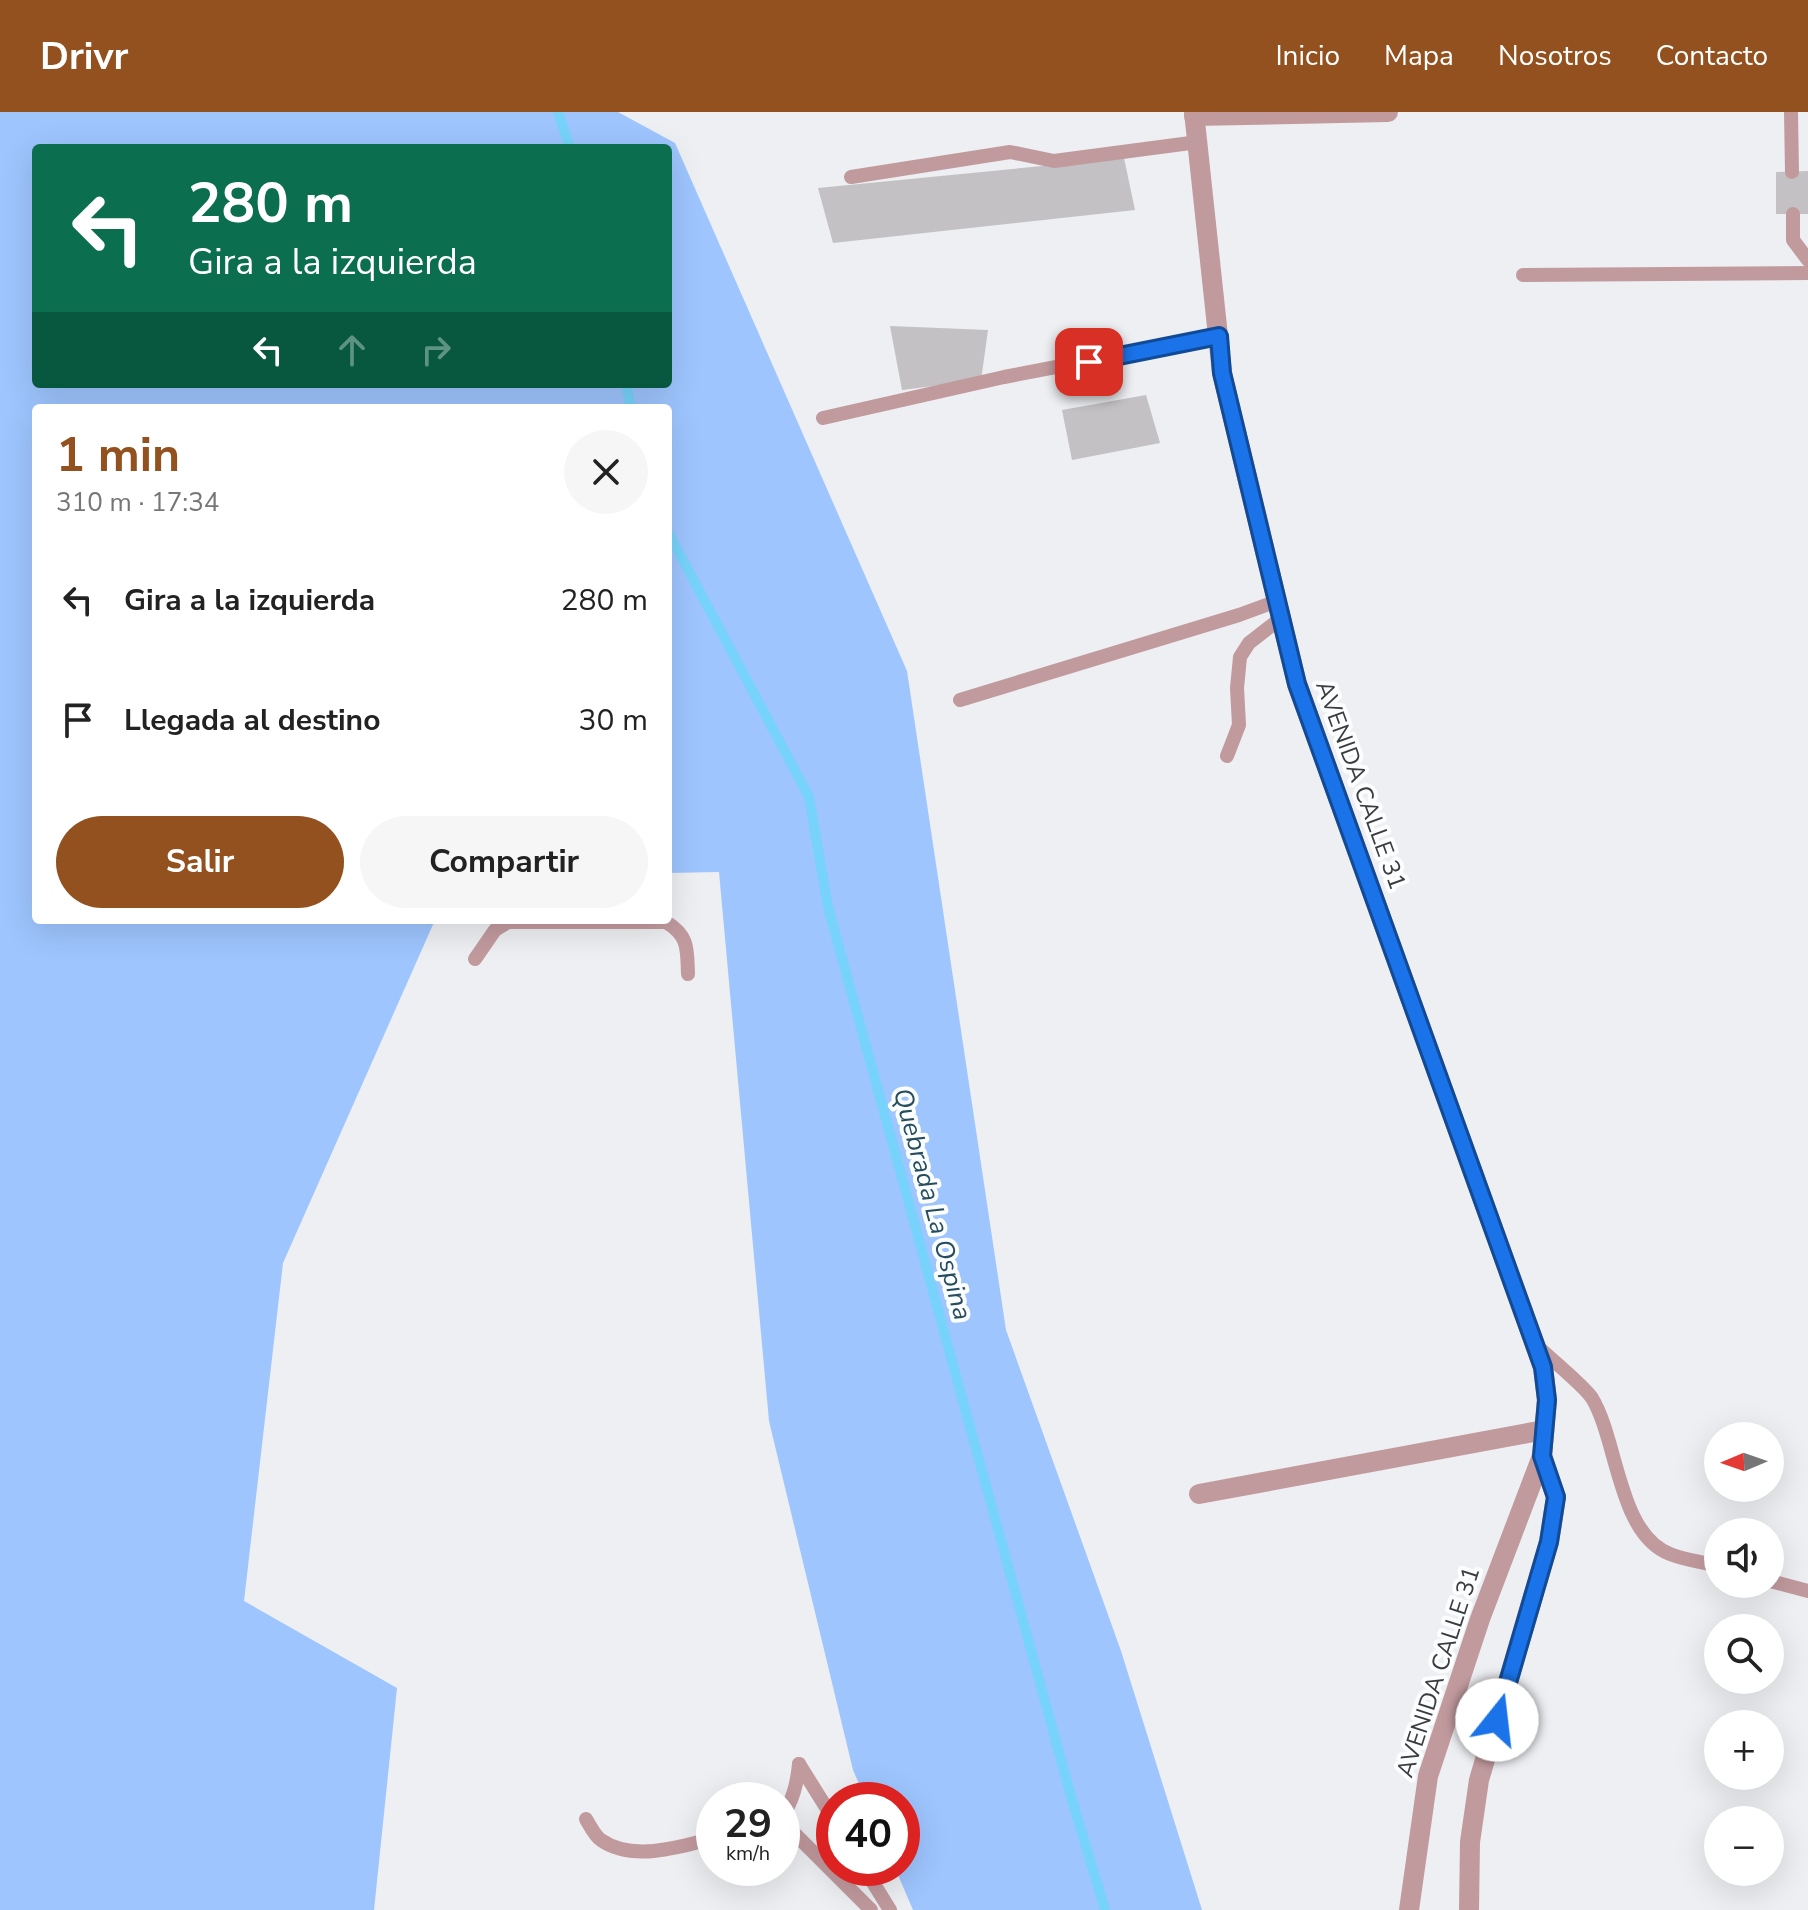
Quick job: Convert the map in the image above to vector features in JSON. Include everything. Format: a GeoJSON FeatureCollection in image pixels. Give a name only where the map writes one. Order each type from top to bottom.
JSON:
{"type":"FeatureCollection","features":[{"type":"Feature","properties":{"kind":"street"},"geometry":{"type":"LineString","coordinates":[[1194,114],[1388,112]]}},
{"type":"Feature","properties":{"kind":"street","name":"AVENIDA CALLE 31"},"geometry":{"type":"LineString","coordinates":[[1194,114],[1222,373],[1297,684],[1534,1343],[1547,1400],[1542,1456],[1480,1619],[1428,1776],[1409,1910]]}},
{"type":"Feature","properties":{"kind":"street"},"geometry":{"type":"LineString","coordinates":[[1199,1494],[1544,1430]]}},
{"type":"Feature","properties":{"kind":"street","name":"AVENIDA CALLE 31"},"geometry":{"type":"LineString","coordinates":[[1469,1910],[1470,1842],[1479,1780],[1549,1542],[1556,1497],[1542,1456]]}},
{"type":"Feature","properties":{"kind":"lane"},"geometry":{"type":"LineString","coordinates":[[1791,112],[1792,172]]}},
{"type":"Feature","properties":{"kind":"lane"},"geometry":{"type":"LineString","coordinates":[[851,177],[1010,152],[1054,161],[1198,142]]}},
{"type":"Feature","properties":{"kind":"lane"},"geometry":{"type":"LineString","coordinates":[[1793,214],[1793,240],[1808,260]]}},
{"type":"Feature","properties":{"kind":"lane"},"geometry":{"type":"LineString","coordinates":[[1523,275],[1808,273]]}},
{"type":"Feature","properties":{"kind":"lane"},"geometry":{"type":"LineString","coordinates":[[823,418],[1004,377],[1219,336]]}},
{"type":"Feature","properties":{"kind":"lane"},"geometry":{"type":"LineString","coordinates":[[960,700],[1239,615],[1279,609]]}},
{"type":"Feature","properties":{"kind":"lane"},"geometry":{"type":"LineString","coordinates":[[1227,756],[1239,725],[1237,688],[1240,657],[1279,609]]}},
{"type":"Feature","properties":{"kind":"lane"},"geometry":{"type":"LineString","coordinates":[[475,959],[495,930],[505,924]]}},
{"type":"Feature","properties":{"kind":"lane"},"geometry":{"type":"LineString","coordinates":[[669,924],[684,938],[688,974]]}},
{"type":"Feature","properties":{"kind":"lane"},"geometry":{"type":"LineString","coordinates":[[1534,1343],[1591,1396],[1614,1452],[1629,1506],[1643,1532],[1667,1553],[1704,1562]]}},
{"type":"Feature","properties":{"kind":"lane"},"geometry":{"type":"LineString","coordinates":[[1784,1585],[1808,1591]]}},
{"type":"Feature","properties":{"kind":"lane"},"geometry":{"type":"LineString","coordinates":[[796,1782],[799,1764],[816,1791]]}},
{"type":"Feature","properties":{"kind":"lane"},"geometry":{"type":"LineString","coordinates":[[586,1819],[599,1840],[624,1849],[661,1850],[696,1842]]}},
{"type":"Feature","properties":{"kind":"lane"},"geometry":{"type":"LineString","coordinates":[[800,1837],[871,1910]]}},
{"type":"Feature","properties":{"kind":"lane"},"geometry":{"type":"LineString","coordinates":[[875,1886],[890,1910]]}},
{"type":"Feature","properties":{"kind":"shaded area"},"geometry":{"type":"Polygon","coordinates":[[[0,112],[618,112],[675,143],[907,671],[1006,1330],[1121,1651],[1202,1910],[913,1910],[903,1886],[920,1886],[920,1782],[858,1782],[853,1770],[769,1421],[719,872],[672,873],[672,404],[32,404],[32,924],[433,924],[283,1263],[244,1601],[397,1688],[374,1910],[0,1910],[0,112]]]}},
{"type":"Feature","properties":{"kind":"building"},"geometry":{"type":"Polygon","coordinates":[[[1124,158],[1135,210],[833,243],[818,188],[1124,158]]]}},
{"type":"Feature","properties":{"kind":"building"},"geometry":{"type":"Polygon","coordinates":[[[1808,171],[1808,214],[1776,214],[1776,172],[1808,171]]]}},
{"type":"Feature","properties":{"kind":"building"},"geometry":{"type":"Polygon","coordinates":[[[890,326],[988,330],[981,380],[902,390],[890,326]]]}},
{"type":"Feature","properties":{"kind":"building"},"geometry":{"type":"Polygon","coordinates":[[[1146,395],[1160,443],[1072,460],[1062,410],[1146,395]]]}},
{"type":"Feature","properties":{"kind":"waterway","name":"Quebrada La Ospina"},"geometry":{"type":"LineString","coordinates":[[558,112],[569,144]]}},
{"type":"Feature","properties":{"kind":"waterway","name":"Quebrada La Ospina"},"geometry":{"type":"LineString","coordinates":[[627,388],[630,404]]}},
{"type":"Feature","properties":{"kind":"waterway","name":"Quebrada La Ospina"},"geometry":{"type":"LineString","coordinates":[[672,540],[809,797],[828,907],[1070,1793],[1105,1910]]}},
{"type":"Feature","properties":{"kind":"route"},"geometry":{"type":"LineString","coordinates":[[1089,362],[1219,336],[1222,373],[1297,684],[1543,1367],[1547,1400],[1542,1456],[1556,1497],[1549,1542],[1497,1720]]}}]}
